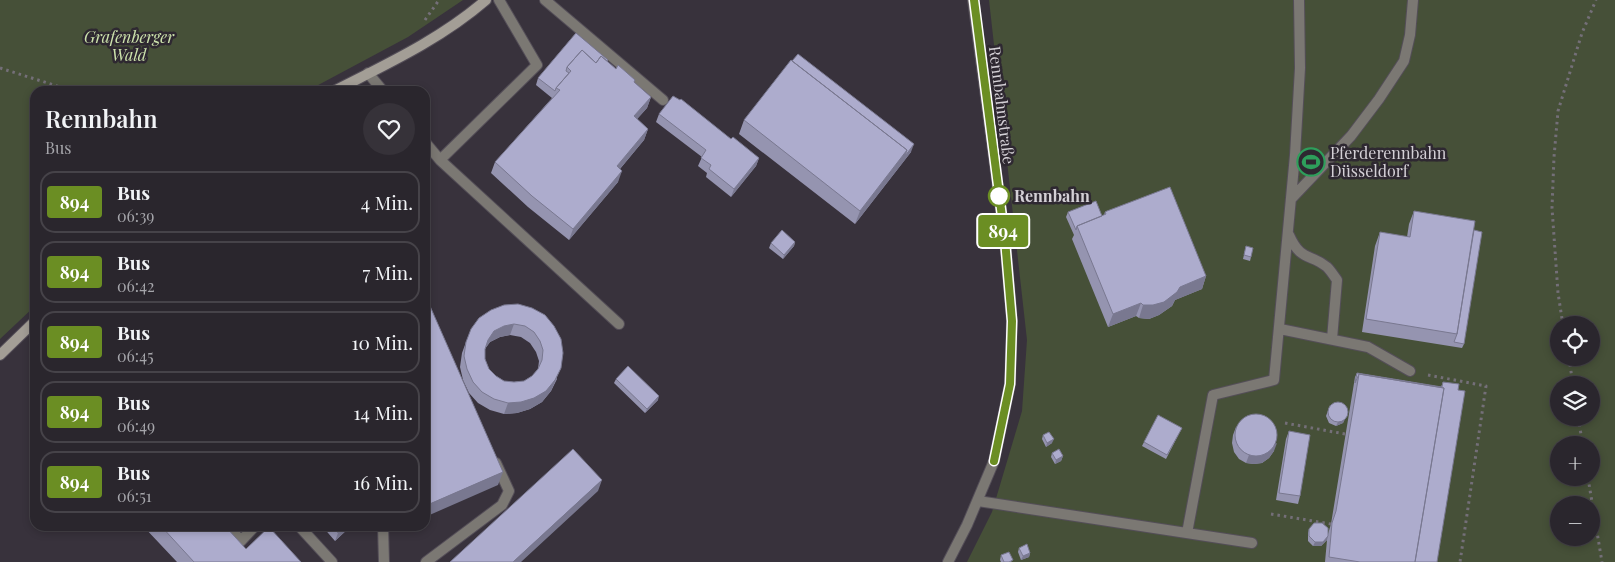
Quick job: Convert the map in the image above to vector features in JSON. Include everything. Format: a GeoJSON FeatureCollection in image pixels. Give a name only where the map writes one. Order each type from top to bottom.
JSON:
{"type":"FeatureCollection","features":[{"type":"Feature","properties":{"kind":"street"},"geometry":{"type":"LineString","coordinates":[[344,86],[445,31],[486,0]]}},
{"type":"Feature","properties":{"kind":"street"},"geometry":{"type":"LineString","coordinates":[[440,160],[537,66],[499,0]]}},
{"type":"Feature","properties":{"kind":"street"},"geometry":{"type":"LineString","coordinates":[[545,0],[663,100]]}},
{"type":"Feature","properties":{"kind":"street","name":"Rennbahnstraße"},"geometry":{"type":"LineString","coordinates":[[948,562],[978,501],[994,461],[1010,384],[1012,321],[1005,240],[974,0]]}},
{"type":"Feature","properties":{"kind":"street"},"geometry":{"type":"LineString","coordinates":[[1187,533],[1214,395],[1274,380],[1292,198],[1300,68],[1299,0]]}},
{"type":"Feature","properties":{"kind":"street"},"geometry":{"type":"LineString","coordinates":[[1292,198],[1351,136],[1404,60],[1410,35],[1413,0]]}},
{"type":"Feature","properties":{"kind":"street"},"geometry":{"type":"LineString","coordinates":[[368,74],[379,86]]}},
{"type":"Feature","properties":{"kind":"street"},"geometry":{"type":"LineString","coordinates":[[430,148],[440,160],[619,324]]}},
{"type":"Feature","properties":{"kind":"street"},"geometry":{"type":"LineString","coordinates":[[1288,234],[1294,248],[1306,257],[1328,268],[1337,280],[1332,339]]}},
{"type":"Feature","properties":{"kind":"street"},"geometry":{"type":"LineString","coordinates":[[0,355],[30,326]]}},
{"type":"Feature","properties":{"kind":"street"},"geometry":{"type":"LineString","coordinates":[[1280,328],[1368,347],[1410,371]]}},
{"type":"Feature","properties":{"kind":"street"},"geometry":{"type":"LineString","coordinates":[[426,562],[502,505],[509,491],[493,455]]}},
{"type":"Feature","properties":{"kind":"street"},"geometry":{"type":"LineString","coordinates":[[978,501],[1252,543]]}},
{"type":"Feature","properties":{"kind":"street"},"geometry":{"type":"LineString","coordinates":[[233,531],[241,540],[250,531]]}},
{"type":"Feature","properties":{"kind":"street"},"geometry":{"type":"LineString","coordinates":[[304,531],[332,562]]}},
{"type":"Feature","properties":{"kind":"street"},"geometry":{"type":"LineString","coordinates":[[383,531],[384,562]]}},
{"type":"Feature","properties":{"kind":"path"},"geometry":{"type":"LineString","coordinates":[[1562,316],[1557,284],[1552,208],[1558,111],[1582,33],[1596,0]]}},
{"type":"Feature","properties":{"kind":"path"},"geometry":{"type":"LineString","coordinates":[[0,68],[57,86]]}},
{"type":"Feature","properties":{"kind":"path"},"geometry":{"type":"LineString","coordinates":[[1410,371],[1486,386],[1460,562]]}},
{"type":"Feature","properties":{"kind":"path"},"geometry":{"type":"LineString","coordinates":[[1285,423],[1346,434]]}},
{"type":"Feature","properties":{"kind":"path"},"geometry":{"type":"LineString","coordinates":[[1589,486],[1602,562]]}},
{"type":"Feature","properties":{"kind":"path"},"geometry":{"type":"LineString","coordinates":[[1271,514],[1332,524]]}},
{"type":"Feature","properties":{"kind":"green space","name":"Grafenberger Wald"},"geometry":{"type":"Polygon","coordinates":[[[0,0],[463,0],[408,37],[316,86],[30,86],[30,311],[0,339],[0,0]]]}},
{"type":"Feature","properties":{"kind":"green space","name":"Pferderennbahn Düsseldorf"},"geometry":{"type":"Polygon","coordinates":[[[989,0],[1615,0],[1615,562],[967,562],[992,512],[1022,411],[1027,340],[989,0]]]}},
{"type":"Feature","properties":{"kind":"building"},"geometry":{"type":"Polygon","coordinates":[[[576,33],[608,60],[601,56],[596,63],[582,50],[567,67],[566,71],[569,73],[555,91],[538,78],[576,33]]]}},
{"type":"Feature","properties":{"kind":"building"},"geometry":{"type":"Polygon","coordinates":[[[582,50],[596,63],[601,56],[616,69],[618,65],[651,97],[634,116],[648,129],[617,166],[622,171],[573,229],[532,196],[495,162],[560,90],[556,88],[571,71],[567,67],[582,50]]]}},
{"type":"Feature","properties":{"kind":"building"},"geometry":{"type":"Polygon","coordinates":[[[798,54],[914,144],[905,156],[907,150],[792,61],[798,54]]]}},
{"type":"Feature","properties":{"kind":"building"},"geometry":{"type":"Polygon","coordinates":[[[791,60],[907,150],[860,211],[744,120],[791,60]]]}},
{"type":"Feature","properties":{"kind":"building"},"geometry":{"type":"Polygon","coordinates":[[[673,96],[681,99],[731,139],[733,137],[759,158],[734,189],[709,169],[711,165],[701,158],[706,150],[659,114],[673,96]]]}},
{"type":"Feature","properties":{"kind":"building"},"geometry":{"type":"Polygon","coordinates":[[[1170,187],[1206,276],[1180,287],[1177,292],[1164,302],[1153,305],[1143,305],[1141,303],[1113,314],[1077,226],[1106,214],[1105,212],[1107,211],[1170,187]]]}},
{"type":"Feature","properties":{"kind":"building"},"geometry":{"type":"Polygon","coordinates":[[[1096,201],[1102,216],[1077,226],[1076,230],[1068,212],[1096,201]]]}},
{"type":"Feature","properties":{"kind":"building"},"geometry":{"type":"Polygon","coordinates":[[[1414,211],[1475,221],[1457,334],[1366,319],[1380,232],[1410,237],[1414,211]]]}},
{"type":"Feature","properties":{"kind":"building"},"geometry":{"type":"Polygon","coordinates":[[[782,230],[795,242],[784,255],[771,243],[782,230]]]}},
{"type":"Feature","properties":{"kind":"building"},"geometry":{"type":"Polygon","coordinates":[[[1474,230],[1482,232],[1464,344],[1454,342],[1457,334],[1474,230]]]}},
{"type":"Feature","properties":{"kind":"building"},"geometry":{"type":"Polygon","coordinates":[[[1246,246],[1253,248],[1251,257],[1244,255],[1246,246]]]}},
{"type":"Feature","properties":{"kind":"building"},"geometry":{"type":"Polygon","coordinates":[[[518,304],[532,308],[545,315],[561,339],[563,353],[561,368],[555,380],[546,391],[534,398],[521,402],[508,403],[494,399],[482,392],[473,382],[464,356],[466,342],[471,329],[479,318],[491,310],[504,305],[518,304]],[[514,324],[504,326],[494,331],[488,340],[485,349],[485,359],[489,369],[504,381],[524,381],[538,369],[542,360],[543,350],[540,341],[534,332],[525,326],[514,324]]]}},
{"type":"Feature","properties":{"kind":"building"},"geometry":{"type":"Polygon","coordinates":[[[430,306],[503,472],[430,504],[430,306]]]}},
{"type":"Feature","properties":{"kind":"building"},"geometry":{"type":"Polygon","coordinates":[[[628,366],[659,396],[647,409],[616,379],[628,366]]]}},
{"type":"Feature","properties":{"kind":"building"},"geometry":{"type":"Polygon","coordinates":[[[1357,373],[1442,387],[1443,382],[1459,384],[1458,390],[1465,391],[1437,562],[1415,562],[1444,388],[1359,374],[1355,383],[1357,373]]]}},
{"type":"Feature","properties":{"kind":"building"},"geometry":{"type":"Polygon","coordinates":[[[1359,374],[1444,388],[1415,562],[1360,562],[1329,557],[1332,523],[1336,511],[1359,374]]]}},
{"type":"Feature","properties":{"kind":"building"},"geometry":{"type":"Polygon","coordinates":[[[1338,402],[1345,405],[1348,412],[1345,419],[1338,422],[1331,419],[1328,412],[1331,405],[1338,402]]]}},
{"type":"Feature","properties":{"kind":"building"},"geometry":{"type":"Polygon","coordinates":[[[1260,414],[1268,417],[1274,423],[1277,435],[1274,447],[1268,453],[1252,456],[1244,453],[1238,447],[1235,431],[1238,423],[1244,417],[1260,414]]]}},
{"type":"Feature","properties":{"kind":"building"},"geometry":{"type":"Polygon","coordinates":[[[1158,415],[1182,428],[1167,455],[1144,442],[1158,415]]]}},
{"type":"Feature","properties":{"kind":"building"},"geometry":{"type":"Polygon","coordinates":[[[1289,431],[1310,435],[1300,496],[1279,493],[1289,431]]]}},
{"type":"Feature","properties":{"kind":"building"},"geometry":{"type":"Polygon","coordinates":[[[1049,432],[1054,439],[1047,443],[1043,435],[1049,432]]]}},
{"type":"Feature","properties":{"kind":"building"},"geometry":{"type":"Polygon","coordinates":[[[573,449],[602,480],[513,562],[450,562],[573,449]]]}},
{"type":"Feature","properties":{"kind":"building"},"geometry":{"type":"Polygon","coordinates":[[[1059,449],[1063,456],[1056,460],[1052,453],[1059,449]]]}},
{"type":"Feature","properties":{"kind":"building"},"geometry":{"type":"Polygon","coordinates":[[[1314,523],[1322,523],[1328,528],[1328,536],[1323,542],[1315,542],[1309,536],[1309,529],[1314,523]]]}},
{"type":"Feature","properties":{"kind":"building"},"geometry":{"type":"Polygon","coordinates":[[[166,531],[230,531],[246,549],[265,531],[273,531],[301,562],[194,562],[166,531]]]}},
{"type":"Feature","properties":{"kind":"building"},"geometry":{"type":"Polygon","coordinates":[[[1027,544],[1030,553],[1023,556],[1019,548],[1027,544]]]}},
{"type":"Feature","properties":{"kind":"building"},"geometry":{"type":"Polygon","coordinates":[[[1009,552],[1013,560],[1004,562],[1001,555],[1009,552]]]}},
{"type":"Feature","properties":{"kind":"bus line","name":"894"},"geometry":{"type":"LineString","coordinates":[[974,0],[1005,240],[1012,321],[1010,384],[994,461]]}},
{"type":"Feature","properties":{"kind":"place","name":"Pferderennbahn Düsseldorf"},"geometry":{"type":"Point","coordinates":[1311,162]}},
{"type":"Feature","properties":{"kind":"place","name":"Rennbahn"},"geometry":{"type":"Point","coordinates":[999,196]}}]}
